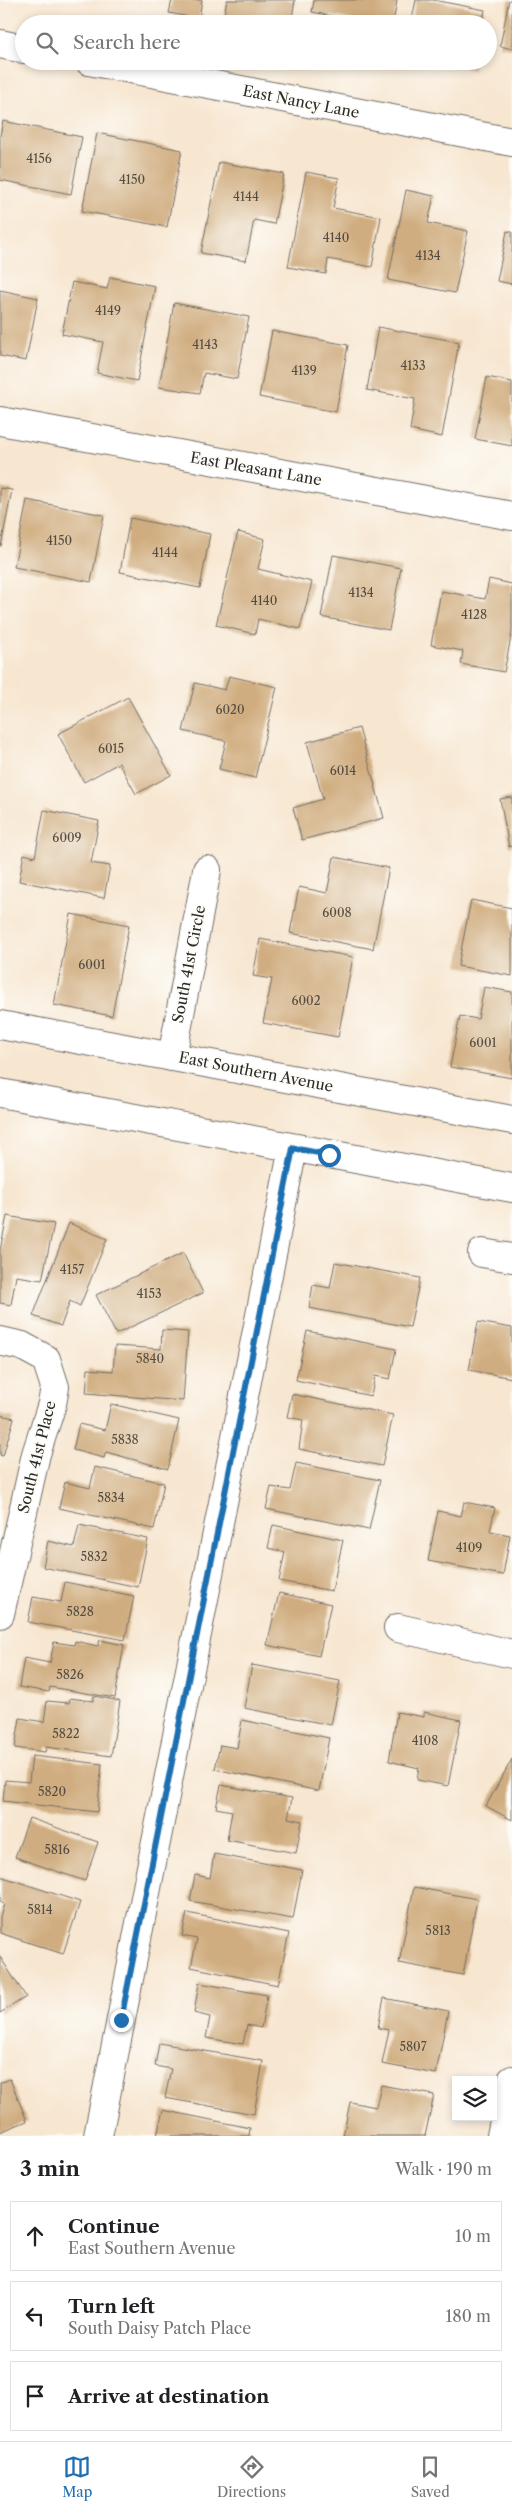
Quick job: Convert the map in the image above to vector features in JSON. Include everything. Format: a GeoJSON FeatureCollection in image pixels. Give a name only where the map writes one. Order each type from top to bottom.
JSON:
{"type":"FeatureCollection","features":[{"type":"Feature","properties":{"kind":"street"},"geometry":{"type":"LineString","coordinates":[[0,44],[15,47]]}},
{"type":"Feature","properties":{"kind":"street","name":"East Nancy Lane"},"geometry":{"type":"LineString","coordinates":[[136,70],[512,142]]}},
{"type":"Feature","properties":{"kind":"street","name":"East Pleasant Lane"},"geometry":{"type":"LineString","coordinates":[[0,421],[512,516]]}},
{"type":"Feature","properties":{"kind":"street","name":"South 41st Circle"},"geometry":{"type":"LineString","coordinates":[[172,1057],[207,870]]}},
{"type":"Feature","properties":{"kind":"street","name":"East Southern Avenue"},"geometry":{"type":"LineString","coordinates":[[0,1025],[512,1120]]}},
{"type":"Feature","properties":{"kind":"street"},"geometry":{"type":"LineString","coordinates":[[0,1093],[512,1188]]}},
{"type":"Feature","properties":{"kind":"street"},"geometry":{"type":"LineString","coordinates":[[98,2136],[293,1148]]}},
{"type":"Feature","properties":{"kind":"street"},"geometry":{"type":"LineString","coordinates":[[482,1252],[512,1258]]}},
{"type":"Feature","properties":{"kind":"street","name":"South 41st Place"},"geometry":{"type":"LineString","coordinates":[[0,1342],[22,1346],[46,1359],[55,1387],[52,1404],[36,1454],[0,1614]]}},
{"type":"Feature","properties":{"kind":"street"},"geometry":{"type":"LineString","coordinates":[[398,1628],[512,1654]]}},
{"type":"Feature","properties":{"kind":"street"},"geometry":{"type":"LineString","coordinates":[[501,2136],[512,2080]]}},
{"type":"Feature","properties":{"kind":"building"},"geometry":{"type":"Polygon","coordinates":[[[172,0],[202,0],[200,15],[169,13],[172,0]]]}},
{"type":"Feature","properties":{"kind":"building"},"geometry":{"type":"Polygon","coordinates":[[[227,0],[295,0],[292,15],[224,15],[227,0]]]}},
{"type":"Feature","properties":{"kind":"building"},"geometry":{"type":"Polygon","coordinates":[[[314,0],[397,0],[394,15],[327,15],[312,12],[314,0]]]}},
{"type":"Feature","properties":{"kind":"building"},"geometry":{"type":"Polygon","coordinates":[[[416,0],[433,0],[485,10],[484,15],[413,15],[416,0]]]}},
{"type":"Feature","properties":{"kind":"building"},"geometry":{"type":"Polygon","coordinates":[[[509,0],[512,0],[512,49],[500,46],[509,0]]]}},
{"type":"Feature","properties":{"kind":"building"},"geometry":{"type":"Polygon","coordinates":[[[3,121],[82,137],[71,194],[0,180],[0,135],[3,121]]]}},
{"type":"Feature","properties":{"kind":"building"},"geometry":{"type":"Polygon","coordinates":[[[97,133],[182,150],[167,227],[82,211],[97,133]]]}},
{"type":"Feature","properties":{"kind":"building"},"geometry":{"type":"Polygon","coordinates":[[[219,162],[284,174],[274,224],[254,220],[246,261],[201,253],[219,162]]]}},
{"type":"Feature","properties":{"kind":"building"},"geometry":{"type":"Polygon","coordinates":[[[306,172],[339,178],[333,208],[381,217],[372,267],[328,259],[326,274],[288,267],[306,172]]]}},
{"type":"Feature","properties":{"kind":"building"},"geometry":{"type":"Polygon","coordinates":[[[406,190],[434,196],[428,223],[468,231],[455,293],[388,280],[406,190]]]}},
{"type":"Feature","properties":{"kind":"building"},"geometry":{"type":"Polygon","coordinates":[[[507,231],[512,232],[512,284],[497,281],[507,231]]]}},
{"type":"Feature","properties":{"kind":"building"},"geometry":{"type":"Polygon","coordinates":[[[110,277],[155,286],[137,381],[97,373],[103,342],[62,334],[72,282],[107,289],[110,277]]]}},
{"type":"Feature","properties":{"kind":"building"},"geometry":{"type":"Polygon","coordinates":[[[0,290],[38,298],[26,361],[0,356],[0,290]]]}},
{"type":"Feature","properties":{"kind":"building"},"geometry":{"type":"Polygon","coordinates":[[[174,303],[249,317],[237,379],[204,373],[200,393],[159,387],[174,303]]]}},
{"type":"Feature","properties":{"kind":"building"},"geometry":{"type":"Polygon","coordinates":[[[378,327],[459,342],[442,437],[410,430],[415,399],[367,390],[378,327]]]}},
{"type":"Feature","properties":{"kind":"building"},"geometry":{"type":"Polygon","coordinates":[[[272,331],[348,345],[336,412],[259,397],[272,331]]]}},
{"type":"Feature","properties":{"kind":"building"},"geometry":{"type":"Polygon","coordinates":[[[487,377],[512,382],[512,446],[475,439],[487,377]]]}},
{"type":"Feature","properties":{"kind":"building"},"geometry":{"type":"Polygon","coordinates":[[[0,488],[12,490],[1,546],[0,546],[0,488]]]}},
{"type":"Feature","properties":{"kind":"building"},"geometry":{"type":"Polygon","coordinates":[[[27,500],[104,515],[91,582],[14,567],[27,500]]]}},
{"type":"Feature","properties":{"kind":"building"},"geometry":{"type":"Polygon","coordinates":[[[130,518],[210,534],[200,588],[120,572],[130,518]]]}},
{"type":"Feature","properties":{"kind":"building"},"geometry":{"type":"Polygon","coordinates":[[[238,532],[265,539],[258,569],[312,582],[300,629],[258,619],[255,634],[216,625],[238,532]]]}},
{"type":"Feature","properties":{"kind":"building"},"geometry":{"type":"Polygon","coordinates":[[[333,555],[401,568],[389,630],[321,617],[333,555]]]}},
{"type":"Feature","properties":{"kind":"building"},"geometry":{"type":"Polygon","coordinates":[[[489,579],[512,584],[512,632],[504,672],[461,664],[463,651],[431,645],[441,591],[485,599],[489,579]]]}},
{"type":"Feature","properties":{"kind":"building"},"geometry":{"type":"Polygon","coordinates":[[[229,676],[277,687],[255,778],[219,769],[226,741],[183,731],[195,683],[225,690],[229,676]]]}},
{"type":"Feature","properties":{"kind":"building"},"geometry":{"type":"Polygon","coordinates":[[[128,697],[171,775],[136,794],[119,763],[84,782],[58,734],[128,697]]]}},
{"type":"Feature","properties":{"kind":"building"},"geometry":{"type":"Polygon","coordinates":[[[359,728],[384,818],[302,840],[293,808],[323,799],[307,742],[359,728]]]}},
{"type":"Feature","properties":{"kind":"building"},"geometry":{"type":"Polygon","coordinates":[[[512,797],[512,846],[509,847],[500,799],[512,797]]]}},
{"type":"Feature","properties":{"kind":"building"},"geometry":{"type":"Polygon","coordinates":[[[44,810],[99,821],[91,863],[110,866],[104,898],[19,881],[24,854],[35,857],[44,810]]]}},
{"type":"Feature","properties":{"kind":"building"},"geometry":{"type":"Polygon","coordinates":[[[334,857],[389,868],[373,949],[290,933],[299,887],[327,893],[334,857]]]}},
{"type":"Feature","properties":{"kind":"building"},"geometry":{"type":"Polygon","coordinates":[[[471,900],[512,908],[512,976],[458,966],[471,900]]]}},
{"type":"Feature","properties":{"kind":"building"},"geometry":{"type":"Polygon","coordinates":[[[71,914],[129,925],[112,1016],[54,1005],[71,914]]]}},
{"type":"Feature","properties":{"kind":"building"},"geometry":{"type":"Polygon","coordinates":[[[260,939],[353,957],[338,1037],[263,1023],[272,979],[253,976],[260,939]]]}},
{"type":"Feature","properties":{"kind":"building"},"geometry":{"type":"Polygon","coordinates":[[[484,987],[512,992],[512,1078],[450,1067],[460,1016],[478,1019],[484,987]]]}},
{"type":"Feature","properties":{"kind":"building"},"geometry":{"type":"Polygon","coordinates":[[[7,1216],[54,1224],[42,1280],[16,1276],[11,1305],[0,1303],[0,1250],[7,1216]]]}},
{"type":"Feature","properties":{"kind":"building"},"geometry":{"type":"Polygon","coordinates":[[[69,1223],[107,1239],[80,1306],[70,1301],[61,1326],[33,1316],[69,1223]]]}},
{"type":"Feature","properties":{"kind":"building"},"geometry":{"type":"Polygon","coordinates":[[[183,1253],[203,1293],[116,1334],[96,1295],[183,1253]]]}},
{"type":"Feature","properties":{"kind":"building"},"geometry":{"type":"Polygon","coordinates":[[[335,1262],[420,1278],[410,1327],[309,1308],[313,1285],[330,1288],[335,1262]]]}},
{"type":"Feature","properties":{"kind":"building"},"geometry":{"type":"Polygon","coordinates":[[[478,1322],[512,1328],[512,1378],[469,1370],[478,1322]]]}},
{"type":"Feature","properties":{"kind":"building"},"geometry":{"type":"Polygon","coordinates":[[[162,1330],[188,1332],[183,1401],[86,1393],[88,1369],[113,1371],[115,1346],[161,1349],[162,1330]]]}},
{"type":"Feature","properties":{"kind":"building"},"geometry":{"type":"Polygon","coordinates":[[[307,1331],[396,1349],[390,1379],[375,1376],[371,1396],[296,1380],[307,1331]]]}},
{"type":"Feature","properties":{"kind":"building"},"geometry":{"type":"Polygon","coordinates":[[[292,1394],[393,1415],[382,1466],[299,1449],[303,1420],[287,1417],[292,1394]]]}},
{"type":"Feature","properties":{"kind":"building"},"geometry":{"type":"Polygon","coordinates":[[[111,1404],[179,1420],[168,1469],[106,1452],[104,1458],[73,1450],[79,1424],[105,1430],[111,1404]]]}},
{"type":"Feature","properties":{"kind":"building"},"geometry":{"type":"Polygon","coordinates":[[[0,1415],[14,1418],[3,1456],[0,1455],[0,1415]]]}},
{"type":"Feature","properties":{"kind":"building"},"geometry":{"type":"Polygon","coordinates":[[[296,1463],[380,1480],[369,1530],[266,1509],[271,1487],[290,1490],[296,1463]]]}},
{"type":"Feature","properties":{"kind":"building"},"geometry":{"type":"Polygon","coordinates":[[[95,1467],[164,1483],[154,1529],[59,1508],[65,1482],[90,1488],[95,1467]]]}},
{"type":"Feature","properties":{"kind":"building"},"geometry":{"type":"Polygon","coordinates":[[[464,1502],[495,1508],[490,1531],[510,1535],[503,1575],[428,1561],[438,1511],[461,1516],[464,1502]]]}},
{"type":"Feature","properties":{"kind":"building"},"geometry":{"type":"Polygon","coordinates":[[[79,1525],[148,1539],[138,1587],[43,1567],[48,1541],[74,1547],[79,1525]]]}},
{"type":"Feature","properties":{"kind":"building"},"geometry":{"type":"Polygon","coordinates":[[[273,1525],[343,1540],[332,1591],[279,1581],[285,1552],[268,1548],[273,1525]]]}},
{"type":"Feature","properties":{"kind":"building"},"geometry":{"type":"Polygon","coordinates":[[[65,1582],[134,1596],[125,1640],[28,1622],[33,1597],[61,1602],[65,1582]]]}},
{"type":"Feature","properties":{"kind":"building"},"geometry":{"type":"Polygon","coordinates":[[[279,1593],[331,1604],[319,1656],[267,1645],[279,1593]]]}},
{"type":"Feature","properties":{"kind":"building"},"geometry":{"type":"Polygon","coordinates":[[[100,1640],[124,1645],[115,1698],[50,1687],[49,1692],[19,1687],[24,1658],[50,1663],[54,1642],[74,1645],[75,1641],[98,1646],[100,1640]]]}},
{"type":"Feature","properties":{"kind":"building"},"geometry":{"type":"Polygon","coordinates":[[[252,1665],[340,1681],[331,1725],[244,1708],[252,1665]]]}},
{"type":"Feature","properties":{"kind":"building"},"geometry":{"type":"Polygon","coordinates":[[[94,1696],[120,1701],[111,1756],[46,1747],[45,1752],[15,1748],[20,1718],[44,1722],[47,1701],[69,1703],[70,1698],[93,1701],[94,1696]]]}},
{"type":"Feature","properties":{"kind":"building"},"geometry":{"type":"Polygon","coordinates":[[[397,1712],[424,1717],[424,1712],[461,1720],[448,1786],[417,1780],[419,1768],[389,1761],[397,1712]]]}},
{"type":"Feature","properties":{"kind":"building"},"geometry":{"type":"Polygon","coordinates":[[[242,1720],[329,1738],[319,1791],[215,1769],[220,1745],[237,1748],[242,1720]]]}},
{"type":"Feature","properties":{"kind":"building"},"geometry":{"type":"Polygon","coordinates":[[[32,1756],[102,1764],[97,1812],[3,1801],[5,1780],[29,1782],[32,1756]]]}},
{"type":"Feature","properties":{"kind":"building"},"geometry":{"type":"Polygon","coordinates":[[[512,1759],[512,1820],[486,1806],[512,1759]]]}},
{"type":"Feature","properties":{"kind":"building"},"geometry":{"type":"Polygon","coordinates":[[[221,1785],[292,1798],[288,1818],[302,1821],[296,1853],[227,1840],[232,1811],[216,1808],[221,1785]]]}},
{"type":"Feature","properties":{"kind":"building"},"geometry":{"type":"Polygon","coordinates":[[[29,1818],[98,1842],[85,1881],[15,1857],[29,1818]]]}},
{"type":"Feature","properties":{"kind":"building"},"geometry":{"type":"Polygon","coordinates":[[[214,1854],[302,1870],[293,1919],[190,1901],[195,1875],[210,1878],[214,1854]]]}},
{"type":"Feature","properties":{"kind":"building"},"geometry":{"type":"Polygon","coordinates":[[[0,1876],[80,1902],[63,1954],[0,1933],[0,1917],[4,1904],[0,1902],[0,1876]]]}},
{"type":"Feature","properties":{"kind":"building"},"geometry":{"type":"Polygon","coordinates":[[[414,1887],[477,1899],[463,1975],[399,1963],[414,1887]]]}},
{"type":"Feature","properties":{"kind":"building"},"geometry":{"type":"Polygon","coordinates":[[[187,1913],[289,1933],[278,1985],[191,1967],[197,1939],[182,1936],[187,1913]]]}},
{"type":"Feature","properties":{"kind":"building"},"geometry":{"type":"Polygon","coordinates":[[[0,1957],[26,1997],[0,2013],[0,1957]]]}},
{"type":"Feature","properties":{"kind":"building"},"geometry":{"type":"Polygon","coordinates":[[[199,1983],[267,1995],[261,2028],[247,2025],[243,2044],[206,2038],[210,2017],[194,2013],[199,1983]]]}},
{"type":"Feature","properties":{"kind":"building"},"geometry":{"type":"Polygon","coordinates":[[[384,1998],[448,2011],[436,2074],[382,2064],[389,2030],[378,2028],[384,1998]]]}},
{"type":"Feature","properties":{"kind":"building"},"geometry":{"type":"Polygon","coordinates":[[[159,2043],[263,2061],[254,2114],[165,2098],[171,2069],[155,2066],[159,2043]]]}},
{"type":"Feature","properties":{"kind":"building"},"geometry":{"type":"Polygon","coordinates":[[[10,2079],[27,2121],[0,2132],[0,2083],[10,2079]]]}},
{"type":"Feature","properties":{"kind":"building"},"geometry":{"type":"Polygon","coordinates":[[[381,2085],[434,2095],[425,2136],[343,2136],[350,2102],[376,2107],[381,2085]]]}},
{"type":"Feature","properties":{"kind":"building"},"geometry":{"type":"Polygon","coordinates":[[[163,2110],[250,2128],[249,2136],[157,2136],[163,2110]]]}},
{"type":"Feature","properties":{"kind":"route"},"geometry":{"type":"LineString","coordinates":[[121,2020],[293,1148],[329,1155]]}}]}
